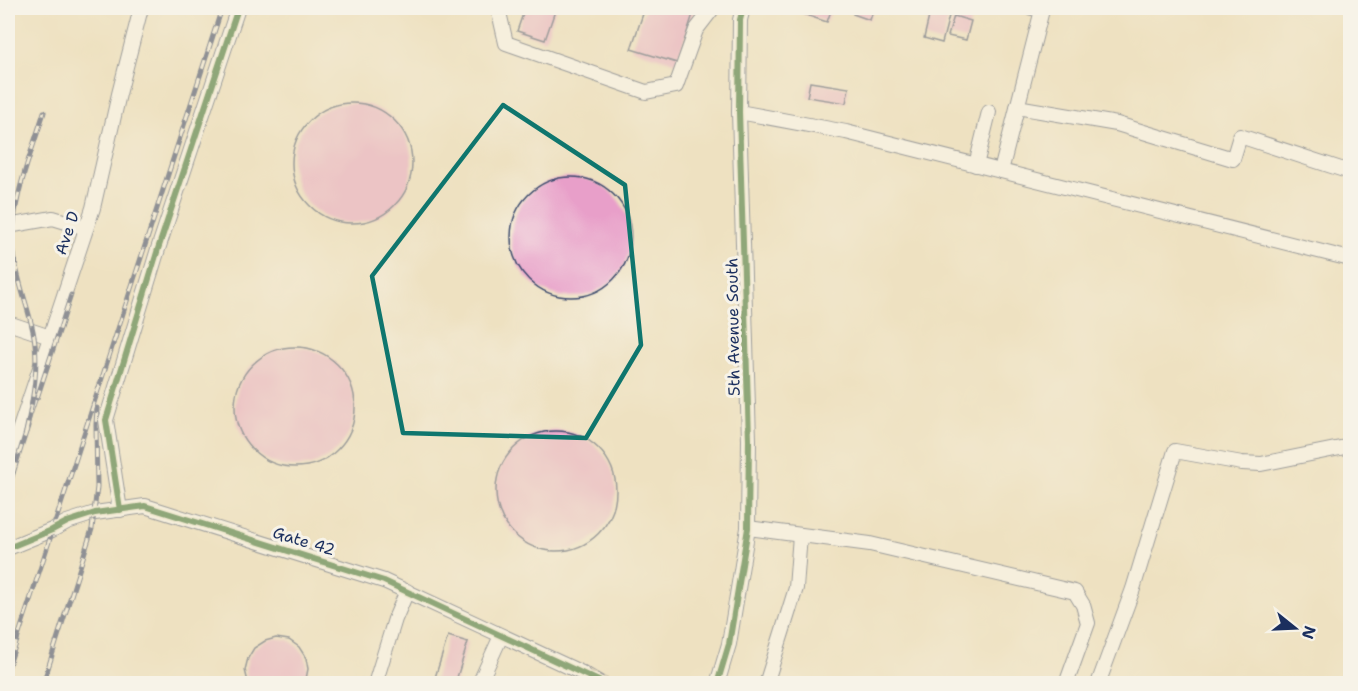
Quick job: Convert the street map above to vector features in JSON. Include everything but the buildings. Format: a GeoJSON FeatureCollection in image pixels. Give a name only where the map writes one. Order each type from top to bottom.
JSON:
{"type":"FeatureCollection","features":[{"type":"Feature","properties":{"kind":"street","name":"Ave D"},"geometry":{"type":"LineString","coordinates":[[8,464],[93,208],[141,8]]}},
{"type":"Feature","properties":{"kind":"street"},"geometry":{"type":"LineString","coordinates":[[120,510],[106,420],[165,228],[238,8]]}},
{"type":"Feature","properties":{"kind":"street"},"geometry":{"type":"LineString","coordinates":[[498,8],[506,43],[646,92],[676,86],[696,30],[713,8]]}},
{"type":"Feature","properties":{"kind":"street","name":"5th Avenue South"},"geometry":{"type":"LineString","coordinates":[[717,684],[729,645],[748,528],[749,440],[739,112],[740,20],[743,8]]}},
{"type":"Feature","properties":{"kind":"street"},"geometry":{"type":"LineString","coordinates":[[1001,171],[1042,10],[1032,8]]}},
{"type":"Feature","properties":{"kind":"street"},"geometry":{"type":"LineString","coordinates":[[1017,107],[1117,124],[1233,159],[1240,136],[1350,172]]}},
{"type":"Feature","properties":{"kind":"street"},"geometry":{"type":"LineString","coordinates":[[739,112],[846,132],[1350,259]]}},
{"type":"Feature","properties":{"kind":"street"},"geometry":{"type":"LineString","coordinates":[[976,165],[989,112]]}},
{"type":"Feature","properties":{"kind":"street"},"geometry":{"type":"LineString","coordinates":[[8,226],[53,218],[86,228]]}},
{"type":"Feature","properties":{"kind":"street"},"geometry":{"type":"LineString","coordinates":[[8,323],[50,337]]}},
{"type":"Feature","properties":{"kind":"street"},"geometry":{"type":"LineString","coordinates":[[1098,684],[1133,589],[1175,451],[1260,464],[1350,446]]}},
{"type":"Feature","properties":{"kind":"street","name":"Gate 42"},"geometry":{"type":"LineString","coordinates":[[8,548],[67,522],[95,513],[145,506],[384,580],[582,673]]}},
{"type":"Feature","properties":{"kind":"street"},"geometry":{"type":"LineString","coordinates":[[748,528],[870,544],[1075,592],[1083,605],[1088,623],[1066,684]]}},
{"type":"Feature","properties":{"kind":"street"},"geometry":{"type":"LineString","coordinates":[[766,684],[796,588],[801,535]]}},
{"type":"Feature","properties":{"kind":"street"},"geometry":{"type":"LineString","coordinates":[[375,684],[395,619],[407,591]]}},
{"type":"Feature","properties":{"kind":"street"},"geometry":{"type":"LineString","coordinates":[[479,684],[501,636]]}},
{"type":"Feature","properties":{"kind":"highlighted area"},"geometry":{"type":"Polygon","coordinates":[[[503,105],[625,185],[641,345],[586,438],[403,433],[372,276],[503,105]]]}},
{"type":"Feature","properties":{"kind":"tunnel"},"geometry":{"type":"LineString","coordinates":[[582,673],[605,684]]}},
{"type":"Feature","properties":{"kind":"railway"},"geometry":{"type":"LineString","coordinates":[[8,668],[222,8]]}},
{"type":"Feature","properties":{"kind":"railway"},"geometry":{"type":"LineString","coordinates":[[26,432],[33,395],[36,356],[33,331],[14,257],[13,229],[23,178],[44,112]]}},
{"type":"Feature","properties":{"kind":"railway"},"geometry":{"type":"LineString","coordinates":[[37,398],[71,295]]}},
{"type":"Feature","properties":{"kind":"railway"},"geometry":{"type":"LineString","coordinates":[[43,684],[92,529],[97,487],[97,408]]}},
{"type":"Feature","properties":{"kind":"railway"},"geometry":{"type":"LineString","coordinates":[[8,489],[28,426]]}},
{"type":"Feature","properties":{"kind":"cycle path"},"geometry":{"type":"LineString","coordinates":[[120,510],[106,420],[158,249],[238,8]]}},
{"type":"Feature","properties":{"kind":"cycle path"},"geometry":{"type":"LineString","coordinates":[[717,684],[729,644],[748,528],[749,440],[739,112],[740,20],[743,8]]}},
{"type":"Feature","properties":{"kind":"cycle path"},"geometry":{"type":"LineString","coordinates":[[8,548],[67,522],[95,513],[145,506],[384,581],[605,684]]}}]}
